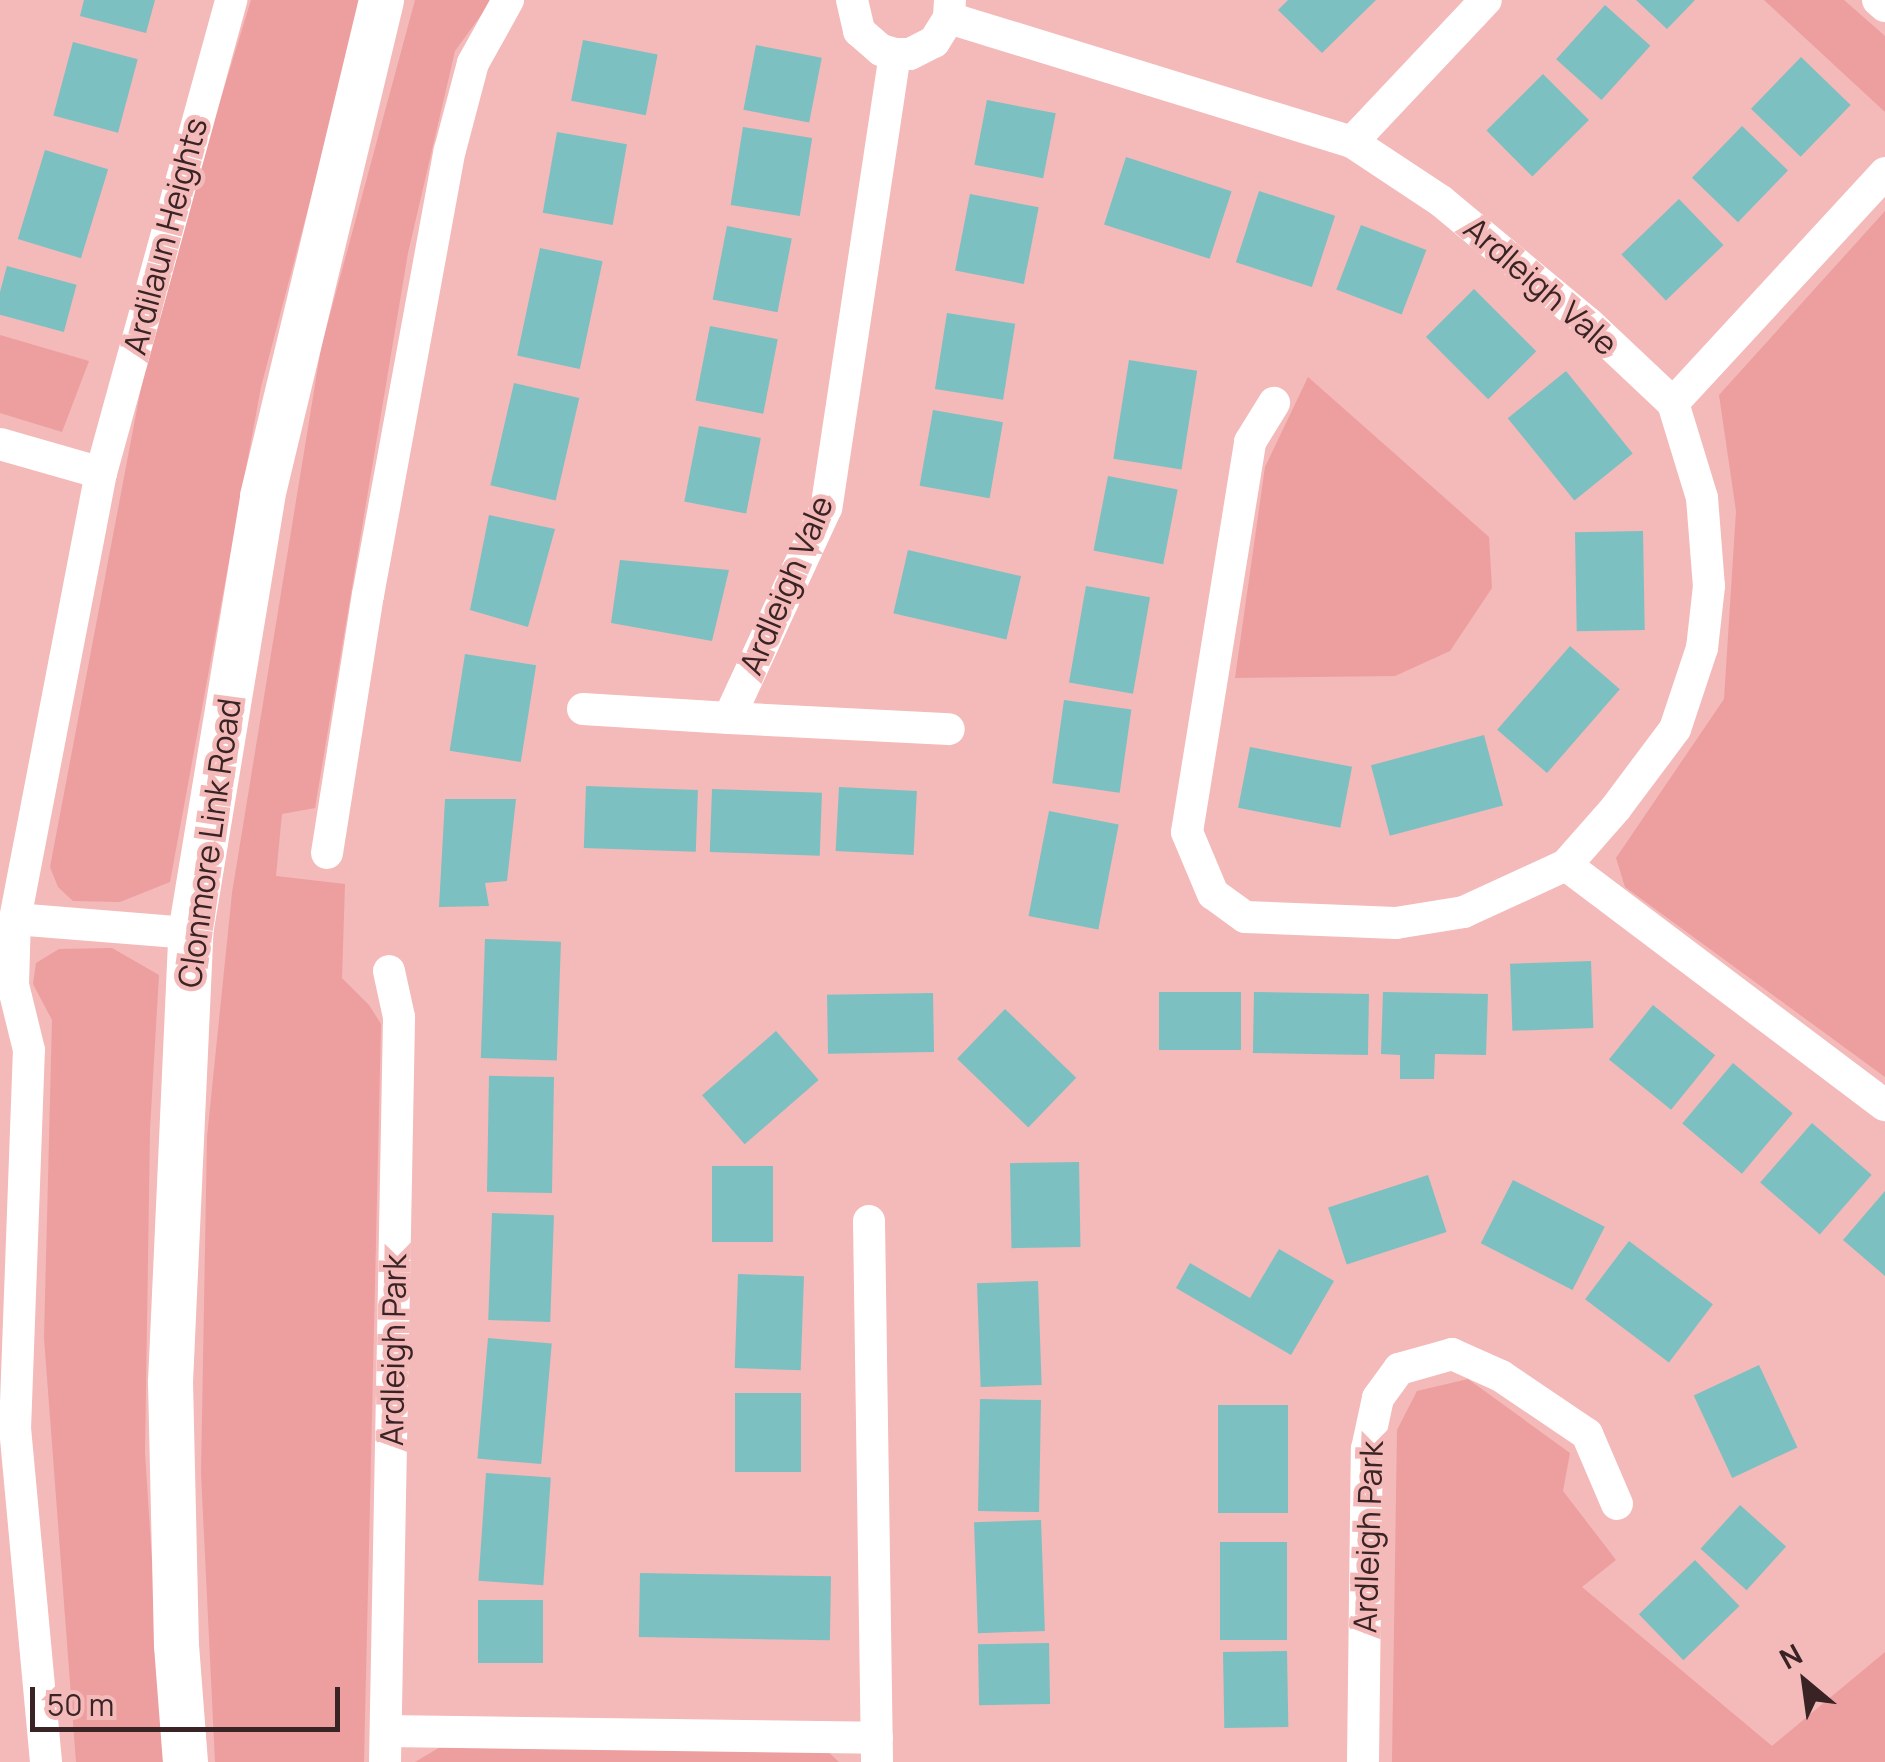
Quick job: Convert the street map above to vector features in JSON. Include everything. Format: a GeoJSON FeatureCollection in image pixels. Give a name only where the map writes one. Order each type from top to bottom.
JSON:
{"type":"FeatureCollection","features":[{"type":"Feature","properties":{"kind":"main road","name":"Clonmore Link Road"},"geometry":{"type":"LineString","coordinates":[[185,1762],[176,1645],[170,1382],[190,933],[262,496],[380,0]]}},
{"type":"Feature","properties":{"kind":"street","name":"Ardilaun Heights"},"geometry":{"type":"LineString","coordinates":[[46,1762],[8,1430],[29,1050],[13,985],[16,918],[101,473],[231,0]]}},
{"type":"Feature","properties":{"kind":"street"},"geometry":{"type":"LineString","coordinates":[[328,853],[368,595],[450,150],[474,62],[508,0]]}},
{"type":"Feature","properties":{"kind":"street"},"geometry":{"type":"LineString","coordinates":[[852,0],[859,32],[881,50],[895,54],[923,50],[944,31],[950,9]]}},
{"type":"Feature","properties":{"kind":"street"},"geometry":{"type":"LineString","coordinates":[[1352,142],[1486,0]]}},
{"type":"Feature","properties":{"kind":"street"},"geometry":{"type":"LineString","coordinates":[[1878,0],[1885,6]]}},
{"type":"Feature","properties":{"kind":"street","name":"Ardleigh Vale"},"geometry":{"type":"LineString","coordinates":[[950,9],[1352,142],[1441,201],[1588,324],[1673,404],[1702,498],[1709,586],[1702,648],[1675,728],[1616,808],[1566,865],[1464,912],[1396,923],[1245,916],[1212,894],[1188,832],[1250,442],[1274,403]]}},
{"type":"Feature","properties":{"kind":"street","name":"Ardleigh Vale"},"geometry":{"type":"LineString","coordinates":[[895,54],[826,508],[730,718],[949,728]]}},
{"type":"Feature","properties":{"kind":"street"},"geometry":{"type":"LineString","coordinates":[[1673,404],[1885,173]]}},
{"type":"Feature","properties":{"kind":"street"},"geometry":{"type":"LineString","coordinates":[[0,444],[101,473]]}},
{"type":"Feature","properties":{"kind":"street"},"geometry":{"type":"LineString","coordinates":[[583,709],[730,718]]}},
{"type":"Feature","properties":{"kind":"street"},"geometry":{"type":"LineString","coordinates":[[1566,865],[1885,1105]]}},
{"type":"Feature","properties":{"kind":"street"},"geometry":{"type":"LineString","coordinates":[[16,918],[190,933]]}},
{"type":"Feature","properties":{"kind":"street","name":"Ardleigh Park"},"geometry":{"type":"LineString","coordinates":[[389,971],[399,1017],[386,1746],[877,1750],[869,1221]]}},
{"type":"Feature","properties":{"kind":"street","name":"Ardleigh Park"},"geometry":{"type":"LineString","coordinates":[[1363,1762],[1366,1449],[1378,1398],[1399,1370],[1452,1354],[1501,1376],[1587,1434],[1617,1504]]}},
{"type":"Feature","properties":{"kind":"shaded area"},"geometry":{"type":"Polygon","coordinates":[[[251,0],[363,0],[261,387],[170,882],[120,902],[73,901],[58,887],[50,867],[155,314],[251,0]]]}},
{"type":"Feature","properties":{"kind":"shaded area"},"geometry":{"type":"Polygon","coordinates":[[[415,0],[492,0],[455,51],[408,253],[315,808],[282,814],[276,876],[345,884],[342,978],[369,1005],[381,1024],[364,1762],[215,1762],[201,1473],[207,1137],[232,893],[321,348],[415,0]]]}},
{"type":"Feature","properties":{"kind":"shaded area"},"geometry":{"type":"Polygon","coordinates":[[[1764,0],[1844,0],[1885,36],[1885,112],[1764,0]]]}},
{"type":"Feature","properties":{"kind":"shaded area"},"geometry":{"type":"Polygon","coordinates":[[[1885,211],[1885,1077],[1625,887],[1616,858],[1724,699],[1736,511],[1719,395],[1885,211]]]}},
{"type":"Feature","properties":{"kind":"shaded area"},"geometry":{"type":"Polygon","coordinates":[[[0,335],[89,361],[62,432],[0,413],[0,335]]]}},
{"type":"Feature","properties":{"kind":"shaded area"},"geometry":{"type":"Polygon","coordinates":[[[1308,377],[1489,537],[1492,588],[1450,651],[1395,676],[1235,678],[1265,467],[1308,377]]]}},
{"type":"Feature","properties":{"kind":"shaded area"},"geometry":{"type":"Polygon","coordinates":[[[112,948],[159,975],[150,1129],[145,1453],[165,1762],[76,1762],[44,1338],[52,1020],[33,984],[36,963],[59,949],[112,948]]]}},
{"type":"Feature","properties":{"kind":"shaded area"},"geometry":{"type":"Polygon","coordinates":[[[1468,1379],[1570,1453],[1563,1491],[1616,1560],[1582,1587],[1772,1746],[1885,1652],[1885,1762],[1392,1762],[1397,1430],[1417,1391],[1468,1379]]]}},
{"type":"Feature","properties":{"kind":"shaded area"},"geometry":{"type":"Polygon","coordinates":[[[442,1746],[825,1749],[839,1762],[415,1762],[442,1746]]]}},
{"type":"Feature","properties":{"kind":"building"},"geometry":{"type":"Polygon","coordinates":[[[84,0],[155,0],[146,33],[80,16],[84,0]]]}},
{"type":"Feature","properties":{"kind":"building"},"geometry":{"type":"Polygon","coordinates":[[[1288,0],[1376,0],[1322,53],[1278,10],[1288,0]]]}},
{"type":"Feature","properties":{"kind":"building"},"geometry":{"type":"Polygon","coordinates":[[[1636,0],[1695,0],[1667,29],[1636,0]]]}},
{"type":"Feature","properties":{"kind":"building"},"geometry":{"type":"Polygon","coordinates":[[[1605,5],[1650,46],[1601,100],[1556,59],[1605,5]]]}},
{"type":"Feature","properties":{"kind":"building"},"geometry":{"type":"Polygon","coordinates":[[[583,40],[658,55],[646,115],[571,101],[583,40]]]}},
{"type":"Feature","properties":{"kind":"building"},"geometry":{"type":"Polygon","coordinates":[[[73,42],[138,59],[118,133],[53,115],[73,42]]]}},
{"type":"Feature","properties":{"kind":"building"},"geometry":{"type":"Polygon","coordinates":[[[756,45],[822,58],[809,123],[743,110],[756,45]]]}},
{"type":"Feature","properties":{"kind":"building"},"geometry":{"type":"Polygon","coordinates":[[[1801,57],[1851,105],[1801,157],[1751,109],[1801,57]]]}},
{"type":"Feature","properties":{"kind":"building"},"geometry":{"type":"Polygon","coordinates":[[[1543,74],[1589,120],[1532,177],[1486,131],[1543,74]]]}},
{"type":"Feature","properties":{"kind":"building"},"geometry":{"type":"Polygon","coordinates":[[[987,100],[1056,113],[1043,178],[974,165],[987,100]]]}},
{"type":"Feature","properties":{"kind":"building"},"geometry":{"type":"Polygon","coordinates":[[[1742,126],[1788,170],[1738,222],[1692,178],[1742,126]]]}},
{"type":"Feature","properties":{"kind":"building"},"geometry":{"type":"Polygon","coordinates":[[[743,127],[812,138],[800,216],[731,205],[743,127]]]}},
{"type":"Feature","properties":{"kind":"building"},"geometry":{"type":"Polygon","coordinates":[[[557,132],[627,144],[613,225],[543,213],[557,132]]]}},
{"type":"Feature","properties":{"kind":"building"},"geometry":{"type":"Polygon","coordinates":[[[45,150],[108,169],[81,258],[18,239],[45,150]]]}},
{"type":"Feature","properties":{"kind":"building"},"geometry":{"type":"Polygon","coordinates":[[[1126,157],[1232,191],[1210,259],[1104,225],[1126,157]]]}},
{"type":"Feature","properties":{"kind":"building"},"geometry":{"type":"Polygon","coordinates":[[[1259,191],[1335,216],[1312,287],[1236,262],[1259,191]]]}},
{"type":"Feature","properties":{"kind":"building"},"geometry":{"type":"Polygon","coordinates":[[[970,194],[1039,207],[1024,284],[955,271],[970,194]]]}},
{"type":"Feature","properties":{"kind":"building"},"geometry":{"type":"Polygon","coordinates":[[[1679,199],[1723,245],[1666,301],[1621,255],[1679,199]]]}},
{"type":"Feature","properties":{"kind":"building"},"geometry":{"type":"Polygon","coordinates":[[[1361,225],[1426,250],[1402,315],[1336,289],[1361,225]]]}},
{"type":"Feature","properties":{"kind":"building"},"geometry":{"type":"Polygon","coordinates":[[[727,226],[792,239],[777,312],[713,300],[727,226]]]}},
{"type":"Feature","properties":{"kind":"building"},"geometry":{"type":"Polygon","coordinates":[[[540,248],[603,261],[580,369],[517,356],[540,248]]]}},
{"type":"Feature","properties":{"kind":"building"},"geometry":{"type":"Polygon","coordinates":[[[7,266],[77,285],[64,332],[0,315],[0,292],[7,266]]]}},
{"type":"Feature","properties":{"kind":"building"},"geometry":{"type":"Polygon","coordinates":[[[1474,289],[1536,351],[1488,399],[1426,337],[1474,289]]]}},
{"type":"Feature","properties":{"kind":"building"},"geometry":{"type":"Polygon","coordinates":[[[947,313],[1015,324],[1003,400],[935,389],[947,313]]]}},
{"type":"Feature","properties":{"kind":"building"},"geometry":{"type":"Polygon","coordinates":[[[710,326],[778,339],[763,414],[695,401],[710,326]]]}},
{"type":"Feature","properties":{"kind":"building"},"geometry":{"type":"Polygon","coordinates":[[[1129,360],[1197,371],[1182,470],[1113,459],[1129,360]]]}},
{"type":"Feature","properties":{"kind":"building"},"geometry":{"type":"Polygon","coordinates":[[[1566,371],[1633,453],[1574,501],[1508,418],[1566,371]]]}},
{"type":"Feature","properties":{"kind":"building"},"geometry":{"type":"Polygon","coordinates":[[[514,383],[579,398],[556,500],[490,485],[514,383]]]}},
{"type":"Feature","properties":{"kind":"building"},"geometry":{"type":"Polygon","coordinates":[[[933,410],[1003,422],[990,498],[920,486],[933,410]]]}},
{"type":"Feature","properties":{"kind":"building"},"geometry":{"type":"Polygon","coordinates":[[[699,426],[761,438],[746,514],[684,502],[699,426]]]}},
{"type":"Feature","properties":{"kind":"building"},"geometry":{"type":"Polygon","coordinates":[[[1108,476],[1178,490],[1163,564],[1093,551],[1108,476]]]}},
{"type":"Feature","properties":{"kind":"building"},"geometry":{"type":"Polygon","coordinates":[[[489,515],[555,529],[528,627],[470,610],[489,515]]]}},
{"type":"Feature","properties":{"kind":"building"},"geometry":{"type":"Polygon","coordinates":[[[1643,531],[1645,630],[1577,631],[1575,532],[1643,531]]]}},
{"type":"Feature","properties":{"kind":"building"},"geometry":{"type":"Polygon","coordinates":[[[908,550],[1021,576],[1006,639],[893,613],[908,550]]]}},
{"type":"Feature","properties":{"kind":"building"},"geometry":{"type":"Polygon","coordinates":[[[620,560],[729,570],[712,641],[611,623],[620,560]]]}},
{"type":"Feature","properties":{"kind":"building"},"geometry":{"type":"Polygon","coordinates":[[[1086,586],[1150,597],[1133,694],[1069,683],[1086,586]]]}},
{"type":"Feature","properties":{"kind":"building"},"geometry":{"type":"Polygon","coordinates":[[[1570,646],[1620,689],[1547,773],[1497,730],[1570,646]]]}},
{"type":"Feature","properties":{"kind":"building"},"geometry":{"type":"Polygon","coordinates":[[[465,654],[536,665],[521,762],[450,751],[465,654]]]}},
{"type":"Feature","properties":{"kind":"building"},"geometry":{"type":"Polygon","coordinates":[[[1064,700],[1131,709],[1120,793],[1052,783],[1064,700]]]}},
{"type":"Feature","properties":{"kind":"building"},"geometry":{"type":"Polygon","coordinates":[[[1484,735],[1503,806],[1390,836],[1371,765],[1484,735]]]}},
{"type":"Feature","properties":{"kind":"building"},"geometry":{"type":"Polygon","coordinates":[[[1250,747],[1352,767],[1340,828],[1238,808],[1250,747]]]}},
{"type":"Feature","properties":{"kind":"building"},"geometry":{"type":"Polygon","coordinates":[[[586,786],[698,790],[696,852],[584,848],[586,786]]]}},
{"type":"Feature","properties":{"kind":"building"},"geometry":{"type":"Polygon","coordinates":[[[839,787],[917,791],[914,855],[836,851],[839,787]]]}},
{"type":"Feature","properties":{"kind":"building"},"geometry":{"type":"Polygon","coordinates":[[[712,789],[822,793],[820,856],[710,852],[712,789]]]}},
{"type":"Feature","properties":{"kind":"building"},"geometry":{"type":"Polygon","coordinates":[[[445,799],[516,799],[507,881],[485,883],[489,906],[439,907],[445,799]]]}},
{"type":"Feature","properties":{"kind":"building"},"geometry":{"type":"Polygon","coordinates":[[[1049,811],[1119,825],[1098,930],[1029,916],[1049,811]]]}},
{"type":"Feature","properties":{"kind":"building"},"geometry":{"type":"Polygon","coordinates":[[[485,939],[561,942],[557,1061],[481,1058],[485,939]]]}},
{"type":"Feature","properties":{"kind":"building"},"geometry":{"type":"Polygon","coordinates":[[[1591,961],[1593,1028],[1512,1031],[1510,964],[1591,961]]]}},
{"type":"Feature","properties":{"kind":"building"},"geometry":{"type":"Polygon","coordinates":[[[1159,992],[1241,992],[1241,1050],[1159,1050],[1159,992]]]}},
{"type":"Feature","properties":{"kind":"building"},"geometry":{"type":"Polygon","coordinates":[[[1254,992],[1369,994],[1368,1055],[1253,1053],[1254,992]]]}},
{"type":"Feature","properties":{"kind":"building"},"geometry":{"type":"Polygon","coordinates":[[[1383,992],[1488,994],[1486,1055],[1435,1054],[1434,1079],[1400,1079],[1400,1055],[1381,1054],[1383,992]]]}},
{"type":"Feature","properties":{"kind":"building"},"geometry":{"type":"Polygon","coordinates":[[[933,993],[934,1052],[828,1054],[827,995],[933,993]]]}},
{"type":"Feature","properties":{"kind":"building"},"geometry":{"type":"Polygon","coordinates":[[[1653,1005],[1715,1055],[1671,1110],[1609,1059],[1653,1005]]]}},
{"type":"Feature","properties":{"kind":"building"},"geometry":{"type":"Polygon","coordinates":[[[1005,1009],[1076,1078],[1028,1127],[957,1059],[1005,1009]]]}},
{"type":"Feature","properties":{"kind":"building"},"geometry":{"type":"Polygon","coordinates":[[[776,1031],[819,1080],[745,1144],[702,1095],[776,1031]]]}},
{"type":"Feature","properties":{"kind":"building"},"geometry":{"type":"Polygon","coordinates":[[[1733,1063],[1793,1113],[1742,1174],[1682,1124],[1733,1063]]]}},
{"type":"Feature","properties":{"kind":"building"},"geometry":{"type":"Polygon","coordinates":[[[489,1076],[554,1077],[552,1193],[487,1192],[489,1076]]]}},
{"type":"Feature","properties":{"kind":"building"},"geometry":{"type":"Polygon","coordinates":[[[1812,1123],[1872,1175],[1820,1234],[1760,1183],[1812,1123]]]}},
{"type":"Feature","properties":{"kind":"building"},"geometry":{"type":"Polygon","coordinates":[[[1079,1162],[1080,1247],[1011,1248],[1010,1163],[1079,1162]]]}},
{"type":"Feature","properties":{"kind":"building"},"geometry":{"type":"Polygon","coordinates":[[[712,1166],[773,1166],[773,1242],[712,1242],[712,1166]]]}},
{"type":"Feature","properties":{"kind":"building"},"geometry":{"type":"Polygon","coordinates":[[[1428,1175],[1447,1232],[1347,1265],[1328,1207],[1428,1175]]]}},
{"type":"Feature","properties":{"kind":"building"},"geometry":{"type":"Polygon","coordinates":[[[1513,1180],[1605,1227],[1573,1290],[1481,1243],[1513,1180]]]}},
{"type":"Feature","properties":{"kind":"building"},"geometry":{"type":"Polygon","coordinates":[[[1885,1191],[1885,1276],[1843,1240],[1885,1191]]]}},
{"type":"Feature","properties":{"kind":"building"},"geometry":{"type":"Polygon","coordinates":[[[492,1213],[554,1215],[550,1322],[488,1320],[492,1213]]]}},
{"type":"Feature","properties":{"kind":"building"},"geometry":{"type":"Polygon","coordinates":[[[1629,1241],[1713,1304],[1669,1362],[1585,1299],[1629,1241]]]}},
{"type":"Feature","properties":{"kind":"building"},"geometry":{"type":"Polygon","coordinates":[[[1279,1249],[1334,1281],[1291,1355],[1176,1288],[1190,1263],[1250,1298],[1279,1249]]]}},
{"type":"Feature","properties":{"kind":"building"},"geometry":{"type":"Polygon","coordinates":[[[738,1274],[804,1276],[801,1370],[735,1368],[738,1274]]]}},
{"type":"Feature","properties":{"kind":"building"},"geometry":{"type":"Polygon","coordinates":[[[1038,1281],[1042,1385],[981,1387],[977,1283],[1038,1281]]]}},
{"type":"Feature","properties":{"kind":"building"},"geometry":{"type":"Polygon","coordinates":[[[488,1338],[552,1344],[541,1464],[477,1459],[488,1338]]]}},
{"type":"Feature","properties":{"kind":"building"},"geometry":{"type":"Polygon","coordinates":[[[1759,1365],[1797,1447],[1732,1478],[1694,1395],[1759,1365]]]}},
{"type":"Feature","properties":{"kind":"building"},"geometry":{"type":"Polygon","coordinates":[[[735,1393],[801,1393],[801,1472],[735,1472],[735,1393]]]}},
{"type":"Feature","properties":{"kind":"building"},"geometry":{"type":"Polygon","coordinates":[[[980,1399],[1041,1400],[1039,1512],[978,1511],[980,1399]]]}},
{"type":"Feature","properties":{"kind":"building"},"geometry":{"type":"Polygon","coordinates":[[[1218,1405],[1288,1405],[1288,1513],[1218,1513],[1218,1405]]]}},
{"type":"Feature","properties":{"kind":"building"},"geometry":{"type":"Polygon","coordinates":[[[486,1473],[551,1478],[543,1585],[478,1581],[486,1473]]]}},
{"type":"Feature","properties":{"kind":"building"},"geometry":{"type":"Polygon","coordinates":[[[1740,1505],[1786,1546],[1747,1590],[1701,1549],[1740,1505]]]}},
{"type":"Feature","properties":{"kind":"building"},"geometry":{"type":"Polygon","coordinates":[[[1041,1520],[1045,1631],[978,1633],[974,1522],[1041,1520]]]}},
{"type":"Feature","properties":{"kind":"building"},"geometry":{"type":"Polygon","coordinates":[[[1220,1542],[1287,1542],[1287,1640],[1220,1640],[1220,1542]]]}},
{"type":"Feature","properties":{"kind":"building"},"geometry":{"type":"Polygon","coordinates":[[[1695,1560],[1739,1606],[1683,1660],[1639,1614],[1695,1560]]]}},
{"type":"Feature","properties":{"kind":"building"},"geometry":{"type":"Polygon","coordinates":[[[640,1573],[831,1576],[830,1640],[639,1637],[640,1573]]]}},
{"type":"Feature","properties":{"kind":"building"},"geometry":{"type":"Polygon","coordinates":[[[478,1600],[543,1600],[543,1663],[478,1663],[478,1600]]]}},
{"type":"Feature","properties":{"kind":"building"},"geometry":{"type":"Polygon","coordinates":[[[1049,1643],[1050,1704],[979,1705],[978,1644],[1049,1643]]]}},
{"type":"Feature","properties":{"kind":"building"},"geometry":{"type":"Polygon","coordinates":[[[1287,1651],[1288,1727],[1224,1728],[1223,1652],[1287,1651]]]}}]}
